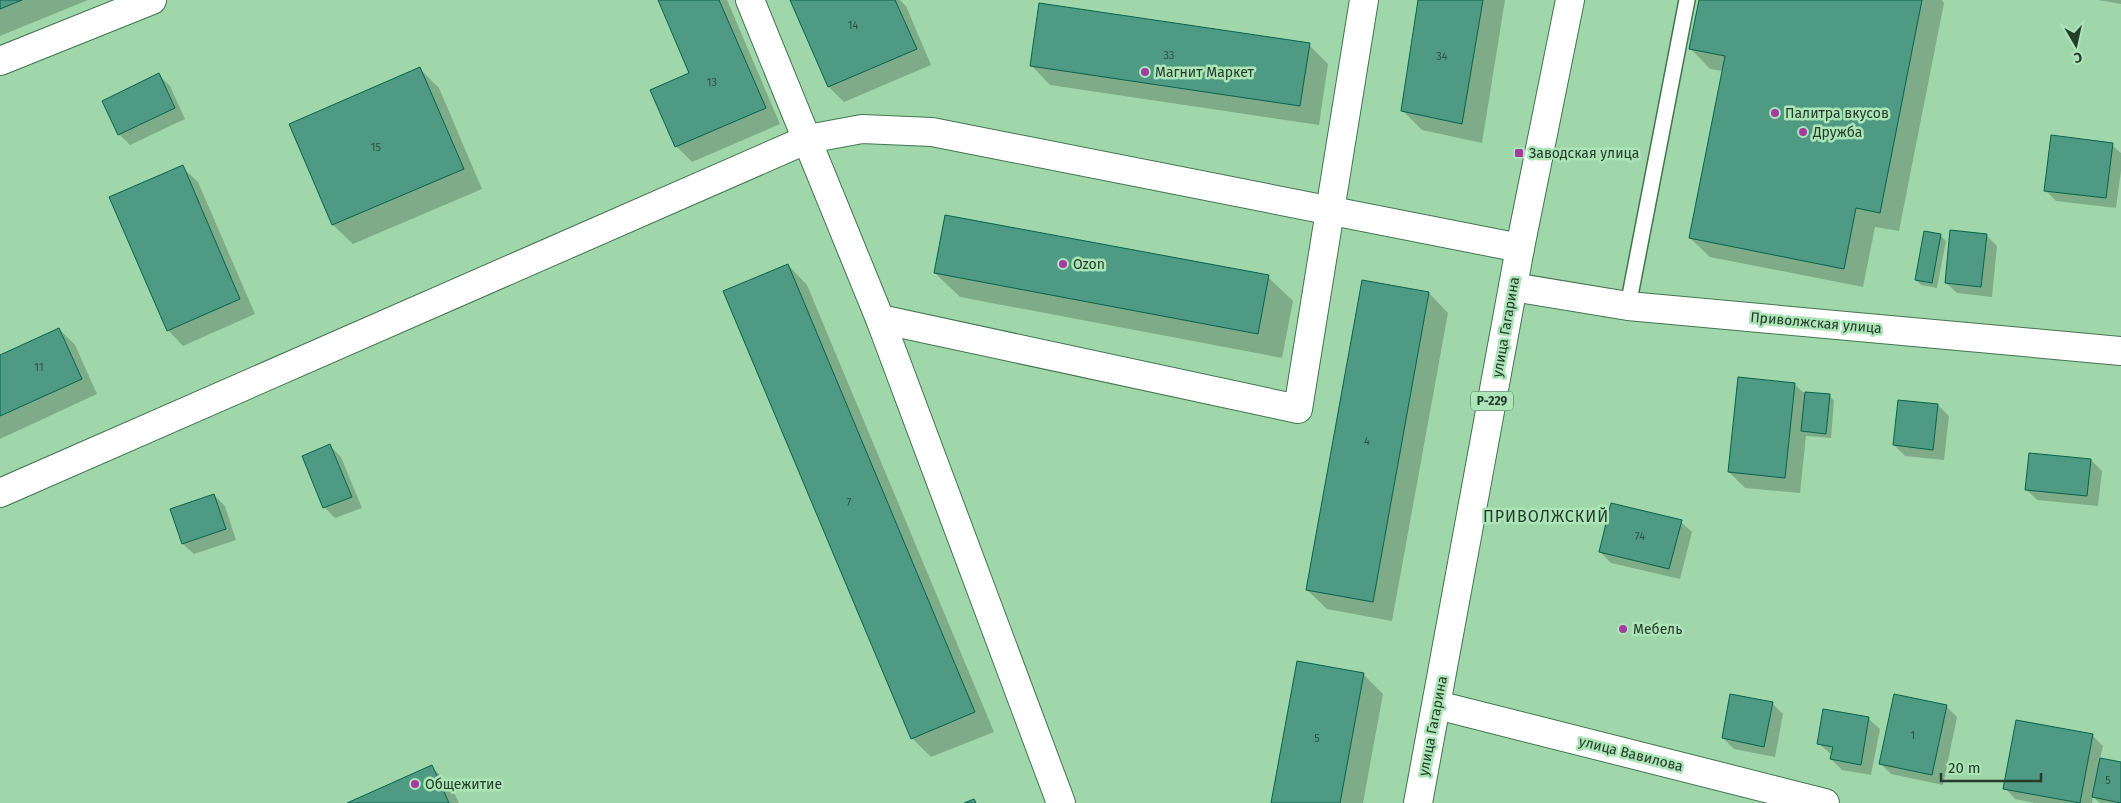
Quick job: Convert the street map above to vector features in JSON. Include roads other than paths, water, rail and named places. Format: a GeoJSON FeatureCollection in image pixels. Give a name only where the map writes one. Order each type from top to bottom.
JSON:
{"type":"FeatureCollection","features":[{"type":"Feature","properties":{"kind":"street"},"geometry":{"type":"LineString","coordinates":[[0,61],[152,0]]}},
{"type":"Feature","properties":{"kind":"street"},"geometry":{"type":"LineString","coordinates":[[750,0],[880,319],[1061,803]]}},
{"type":"Feature","properties":{"kind":"street"},"geometry":{"type":"LineString","coordinates":[[880,319],[1298,409],[1364,0]]}},
{"type":"Feature","properties":{"kind":"street","name":"улица Гагарина"},"geometry":{"type":"LineString","coordinates":[[1418,803],[1520,248],[1570,0]]}},
{"type":"Feature","properties":{"kind":"street"},"geometry":{"type":"LineString","coordinates":[[0,493],[808,139],[862,129],[932,132],[1520,248]]}},
{"type":"Feature","properties":{"kind":"street","name":"Приволжская улица"},"geometry":{"type":"LineString","coordinates":[[1513,287],[1628,306],[2121,351]]}},
{"type":"Feature","properties":{"kind":"street","name":"улица Вавилова"},"geometry":{"type":"LineString","coordinates":[[1437,705],[1825,803]]}},
{"type":"Feature","properties":{"kind":"lane"},"geometry":{"type":"LineString","coordinates":[[1628,306],[1687,0]]}},
{"type":"Feature","properties":{"kind":"place","name":"Магнит Маркет"},"geometry":{"type":"Point","coordinates":[1145,72]}},
{"type":"Feature","properties":{"kind":"place","name":"Палитра вкусов"},"geometry":{"type":"Point","coordinates":[1775,113]}},
{"type":"Feature","properties":{"kind":"place","name":"Дружба"},"geometry":{"type":"Point","coordinates":[1803,132]}},
{"type":"Feature","properties":{"kind":"place","name":"Заводская улица"},"geometry":{"type":"Point","coordinates":[1519,153]}},
{"type":"Feature","properties":{"kind":"place","name":"Ozon"},"geometry":{"type":"Point","coordinates":[1063,264]}},
{"type":"Feature","properties":{"kind":"place","name":"Мебель"},"geometry":{"type":"Point","coordinates":[1623,629]}},
{"type":"Feature","properties":{"kind":"place","name":"Общежитие"},"geometry":{"type":"Point","coordinates":[415,784]}},
{"type":"Feature","properties":{"kind":"district","name":"ПРИВОЛЖСКИЙ"},"geometry":{"type":"Point","coordinates":[1546,516]}}]}
